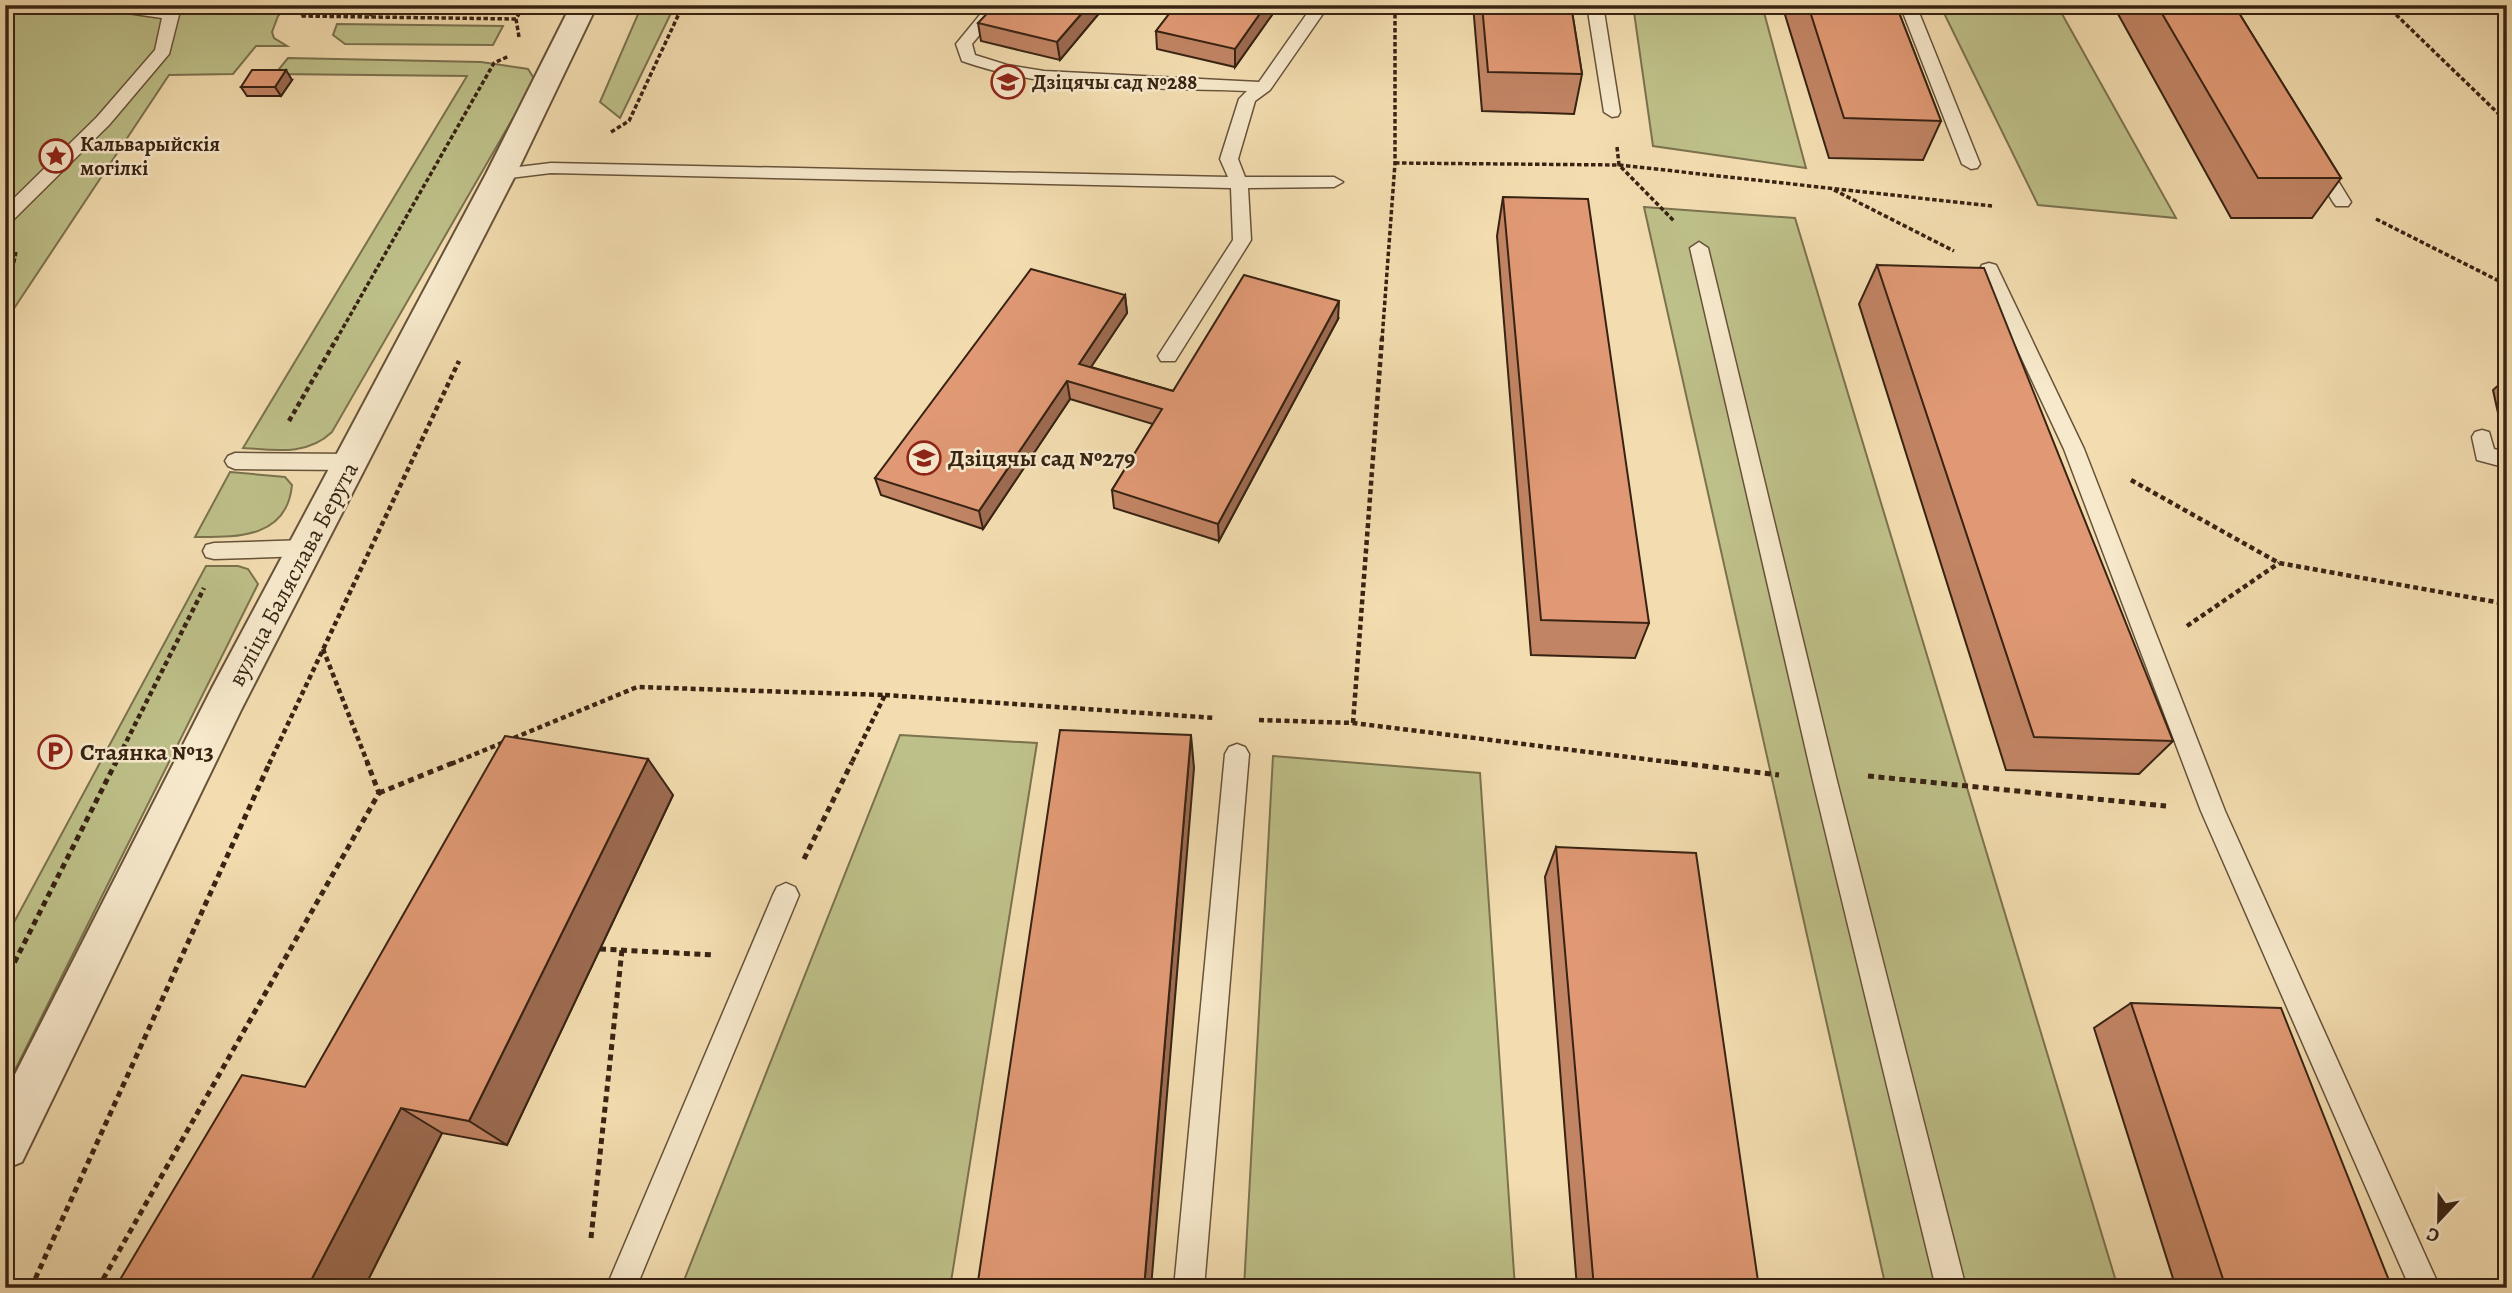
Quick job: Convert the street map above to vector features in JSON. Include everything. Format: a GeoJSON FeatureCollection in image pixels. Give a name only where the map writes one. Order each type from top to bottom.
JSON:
{"type":"FeatureCollection","features":[{"type":"Feature","properties":{"kind":"street","name":"вуліца Баляслава Берута"},"geometry":{"type":"LineString","coordinates":[[5,1145],[226,700],[501,174],[584,5]]}},
{"type":"Feature","properties":{"kind":"lane"},"geometry":{"type":"LineString","coordinates":[[5,218],[103,121],[163,51],[171,15],[106,5]]}},
{"type":"Feature","properties":{"kind":"lane"},"geometry":{"type":"LineString","coordinates":[[996,5],[964,44],[968,58],[991,67],[1023,74],[1091,79],[1264,87]]}},
{"type":"Feature","properties":{"kind":"lane"},"geometry":{"type":"LineString","coordinates":[[1168,356],[1242,240],[1239,183],[1229,159],[1247,99],[1264,87],[1321,5]]}},
{"type":"Feature","properties":{"kind":"lane"},"geometry":{"type":"LineString","coordinates":[[1595,5],[1612,112]]}},
{"type":"Feature","properties":{"kind":"lane"},"geometry":{"type":"LineString","coordinates":[[1908,5],[1972,164]]}},
{"type":"Feature","properties":{"kind":"lane"},"geometry":{"type":"LineString","coordinates":[[2307,144],[2342,202]]}},
{"type":"Feature","properties":{"kind":"lane"},"geometry":{"type":"LineString","coordinates":[[501,174],[551,168],[1239,183],[1334,182]]}},
{"type":"Feature","properties":{"kind":"lane"},"geometry":{"type":"LineString","coordinates":[[1699,248],[1825,781],[1951,1288]]}},
{"type":"Feature","properties":{"kind":"lane"},"geometry":{"type":"LineString","coordinates":[[1989,269],[2074,449],[2213,811],[2425,1288]]}},
{"type":"Feature","properties":{"kind":"lane"},"geometry":{"type":"LineString","coordinates":[[2482,437],[2484,455],[2507,460]]}},
{"type":"Feature","properties":{"kind":"lane"},"geometry":{"type":"LineString","coordinates":[[235,461],[352,462]]}},
{"type":"Feature","properties":{"kind":"lane"},"geometry":{"type":"LineString","coordinates":[[219,550],[306,548]]}},
{"type":"Feature","properties":{"kind":"lane"},"geometry":{"type":"LineString","coordinates":[[1189,1288],[1237,754]]}},
{"type":"Feature","properties":{"kind":"lane"},"geometry":{"type":"LineString","coordinates":[[621,1288],[786,895]]}},
{"type":"Feature","properties":{"kind":"path"},"geometry":{"type":"LineString","coordinates":[[306,5],[300,16],[516,19]]}},
{"type":"Feature","properties":{"kind":"path"},"geometry":{"type":"LineString","coordinates":[[369,16],[377,5]]}},
{"type":"Feature","properties":{"kind":"path"},"geometry":{"type":"LineString","coordinates":[[520,39],[516,19],[523,5]]}},
{"type":"Feature","properties":{"kind":"path"},"geometry":{"type":"LineString","coordinates":[[551,168],[629,121],[683,5]]}},
{"type":"Feature","properties":{"kind":"path"},"geometry":{"type":"LineString","coordinates":[[1353,723],[1395,163],[1395,5]]}},
{"type":"Feature","properties":{"kind":"path"},"geometry":{"type":"LineString","coordinates":[[2386,5],[2507,122]]}},
{"type":"Feature","properties":{"kind":"path"},"geometry":{"type":"LineString","coordinates":[[266,462],[494,64],[512,54]]}},
{"type":"Feature","properties":{"kind":"path"},"geometry":{"type":"LineString","coordinates":[[1612,112],[1619,165],[1699,248]]}},
{"type":"Feature","properties":{"kind":"path"},"geometry":{"type":"LineString","coordinates":[[1395,163],[1619,165],[1992,206]]}},
{"type":"Feature","properties":{"kind":"path"},"geometry":{"type":"LineString","coordinates":[[1831,189],[1989,269]]}},
{"type":"Feature","properties":{"kind":"path"},"geometry":{"type":"LineString","coordinates":[[2342,202],[2507,285]]}},
{"type":"Feature","properties":{"kind":"path"},"geometry":{"type":"LineString","coordinates":[[31,1288],[322,648],[461,358]]}},
{"type":"Feature","properties":{"kind":"path"},"geometry":{"type":"LineString","coordinates":[[2074,449],[2279,563],[2507,604]]}},
{"type":"Feature","properties":{"kind":"path"},"geometry":{"type":"LineString","coordinates":[[5,981],[219,550]]}},
{"type":"Feature","properties":{"kind":"path"},"geometry":{"type":"LineString","coordinates":[[2151,651],[2279,563]]}},
{"type":"Feature","properties":{"kind":"path"},"geometry":{"type":"LineString","coordinates":[[322,648],[379,793]]}},
{"type":"Feature","properties":{"kind":"path"},"geometry":{"type":"LineString","coordinates":[[98,1288],[379,793],[637,687],[885,695],[1224,719]]}},
{"type":"Feature","properties":{"kind":"path"},"geometry":{"type":"LineString","coordinates":[[786,895],[885,695]]}},
{"type":"Feature","properties":{"kind":"path"},"geometry":{"type":"LineString","coordinates":[[1251,720],[1353,723],[1825,781],[1867,776],[2213,811]]}},
{"type":"Feature","properties":{"kind":"path"},"geometry":{"type":"LineString","coordinates":[[590,1247],[622,950]]}},
{"type":"Feature","properties":{"kind":"green space","name":"Кальварыйскія могілкі"},"geometry":{"type":"Polygon","coordinates":[[[5,5],[290,5],[278,16],[272,32],[274,38],[287,46],[256,46],[233,74],[169,75],[5,322],[5,5]]]}},
{"type":"Feature","properties":{"kind":"green space"},"geometry":{"type":"Polygon","coordinates":[[[642,5],[675,5],[620,118],[600,102],[642,5]]]}},
{"type":"Feature","properties":{"kind":"green space"},"geometry":{"type":"Polygon","coordinates":[[[1633,5],[1762,5],[1806,168],[1653,146],[1633,5]]]}},
{"type":"Feature","properties":{"kind":"green space"},"geometry":{"type":"Polygon","coordinates":[[[1940,5],[2057,5],[2176,218],[2038,205],[1940,5]]]}},
{"type":"Feature","properties":{"kind":"green space"},"geometry":{"type":"Polygon","coordinates":[[[337,24],[503,26],[493,45],[345,44],[333,35],[337,24]]]}},
{"type":"Feature","properties":{"kind":"green space"},"geometry":{"type":"Polygon","coordinates":[[[288,58],[481,62],[528,69],[535,80],[332,432],[312,445],[290,450],[243,448],[467,76],[275,74],[288,58]]]}},
{"type":"Feature","properties":{"kind":"green space"},"geometry":{"type":"Polygon","coordinates":[[[1644,207],[1795,218],[2118,1288],[1886,1288],[1644,207]]]}},
{"type":"Feature","properties":{"kind":"green space"},"geometry":{"type":"Polygon","coordinates":[[[230,472],[285,477],[292,485],[288,503],[280,516],[257,531],[242,535],[195,537],[230,472]]]}},
{"type":"Feature","properties":{"kind":"green space"},"geometry":{"type":"Polygon","coordinates":[[[206,566],[238,566],[248,569],[258,584],[5,1090],[5,939],[206,566]]]}},
{"type":"Feature","properties":{"kind":"green space"},"geometry":{"type":"Polygon","coordinates":[[[900,735],[1037,743],[950,1288],[681,1288],[900,735]]]}},
{"type":"Feature","properties":{"kind":"green space"},"geometry":{"type":"Polygon","coordinates":[[[1273,756],[1480,773],[1515,1288],[1244,1288],[1273,756]]]}},
{"type":"Feature","properties":{"kind":"building"},"geometry":{"type":"Polygon","coordinates":[[[995,5],[1089,5],[1057,42],[978,23],[995,5]]]}},
{"type":"Feature","properties":{"kind":"building"},"geometry":{"type":"Polygon","coordinates":[[[1176,5],[1266,5],[1235,49],[1156,31],[1176,5]]]}},
{"type":"Feature","properties":{"kind":"building"},"geometry":{"type":"Polygon","coordinates":[[[1482,5],[1571,5],[1582,74],[1488,72],[1482,5]]]}},
{"type":"Feature","properties":{"kind":"building"},"geometry":{"type":"Polygon","coordinates":[[[1808,5],[1896,5],[1941,121],[1844,118],[1808,5]]]}},
{"type":"Feature","properties":{"kind":"building"},"geometry":{"type":"Polygon","coordinates":[[[2157,5],[2234,5],[2341,178],[2258,178],[2157,5]]]}},
{"type":"Feature","properties":{"kind":"building"},"geometry":{"type":"Polygon","coordinates":[[[252,70],[286,70],[275,87],[241,87],[252,70]]]}},
{"type":"Feature","properties":{"kind":"building"},"geometry":{"type":"Polygon","coordinates":[[[1503,197],[1588,199],[1649,623],[1541,620],[1503,197]]]}},
{"type":"Feature","properties":{"kind":"building"},"geometry":{"type":"Polygon","coordinates":[[[1877,265],[1984,268],[2173,741],[2034,737],[1877,265]]]}},
{"type":"Feature","properties":{"kind":"building"},"geometry":{"type":"Polygon","coordinates":[[[1031,269],[1125,295],[1079,364],[1173,391],[1244,275],[1339,301],[1218,524],[1112,490],[1162,409],[1067,381],[979,511],[875,478],[1031,269]]]}},
{"type":"Feature","properties":{"kind":"building"},"geometry":{"type":"Polygon","coordinates":[[[2503,381],[2507,382],[2507,401],[2503,381]]]}},
{"type":"Feature","properties":{"kind":"building"},"geometry":{"type":"Polygon","coordinates":[[[1060,730],[1191,735],[1144,1288],[977,1288],[1060,730]]]}},
{"type":"Feature","properties":{"kind":"building"},"geometry":{"type":"Polygon","coordinates":[[[505,736],[648,759],[469,1121],[401,1108],[307,1288],[115,1288],[242,1075],[305,1087],[505,736]]]}},
{"type":"Feature","properties":{"kind":"building"},"geometry":{"type":"Polygon","coordinates":[[[1556,847],[1696,853],[1759,1288],[1594,1288],[1556,847]]]}},
{"type":"Feature","properties":{"kind":"building"},"geometry":{"type":"Polygon","coordinates":[[[2131,1003],[2281,1008],[2392,1288],[2226,1288],[2131,1003]]]}},
{"type":"Feature","properties":{"kind":"place","name":"Дзіцячы сад №288"},"geometry":{"type":"Point","coordinates":[1008,82]}},
{"type":"Feature","properties":{"kind":"place","name":"Кальварыйскія могілкі"},"geometry":{"type":"Point","coordinates":[56,156]}},
{"type":"Feature","properties":{"kind":"place","name":"Дзіцячы сад №279"},"geometry":{"type":"Point","coordinates":[924,458]}},
{"type":"Feature","properties":{"kind":"place","name":"Стаянка №13"},"geometry":{"type":"Point","coordinates":[55,752]}}]}
